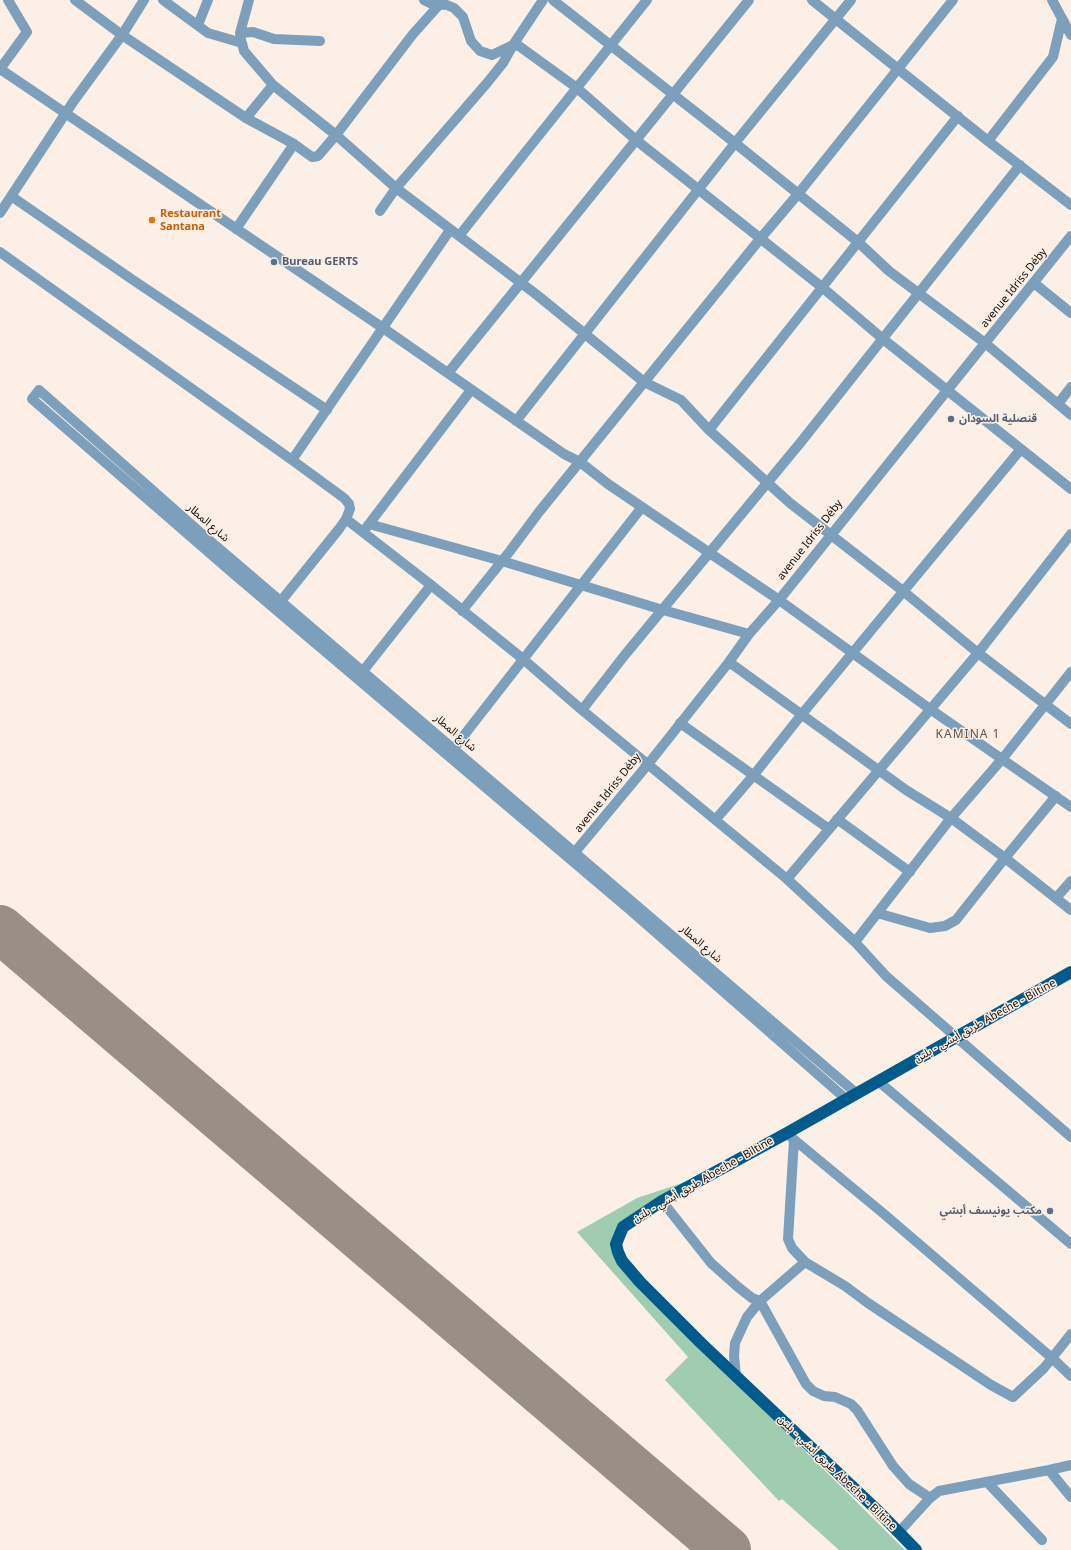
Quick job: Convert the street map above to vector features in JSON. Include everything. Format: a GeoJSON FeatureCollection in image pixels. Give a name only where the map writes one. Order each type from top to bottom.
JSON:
{"type":"FeatureCollection","features":[{"type":"Feature","properties":{"kind":"main road","name":"طريق أبشي - بلتن Abeche - Biltine"},"geometry":{"type":"LineString","coordinates":[[916,1550],[701,1343],[640,1282],[622,1261],[616,1244],[621,1228],[662,1201],[790,1136],[851,1096],[1071,972]]}},
{"type":"Feature","properties":{"kind":"street"},"geometry":{"type":"LineString","coordinates":[[8,0],[26,32],[0,69],[383,328],[564,454],[580,462],[608,484],[778,600],[930,709],[1003,758],[1071,807]]}},
{"type":"Feature","properties":{"kind":"street"},"geometry":{"type":"LineString","coordinates":[[75,0],[122,35],[246,118],[294,144],[312,157],[318,156],[336,135],[413,34],[438,5]]}},
{"type":"Feature","properties":{"kind":"street"},"geometry":{"type":"LineString","coordinates":[[0,213],[66,114],[122,35],[144,0]]}},
{"type":"Feature","properties":{"kind":"street"},"geometry":{"type":"LineString","coordinates":[[163,0],[208,33],[242,43]]}},
{"type":"Feature","properties":{"kind":"street"},"geometry":{"type":"LineString","coordinates":[[198,25],[208,0]]}},
{"type":"Feature","properties":{"kind":"street"},"geometry":{"type":"LineString","coordinates":[[249,0],[240,33],[244,51],[273,84],[336,135],[396,188],[522,283],[644,382],[681,400],[767,484],[903,591],[978,653],[1071,724]]}},
{"type":"Feature","properties":{"kind":"street"},"geometry":{"type":"LineString","coordinates":[[424,0],[432,4],[447,5],[459,12],[463,17],[471,41],[480,51],[492,55],[513,45],[519,46],[577,88],[636,140],[823,288],[883,339],[1071,489]]}},
{"type":"Feature","properties":{"kind":"street"},"geometry":{"type":"LineString","coordinates":[[380,211],[396,188],[503,63],[513,45],[543,0]]}},
{"type":"Feature","properties":{"kind":"street"},"geometry":{"type":"LineString","coordinates":[[553,0],[858,242],[889,271],[985,343],[1071,415]]}},
{"type":"Feature","properties":{"kind":"street"},"geometry":{"type":"LineString","coordinates":[[459,236],[648,0]]}},
{"type":"Feature","properties":{"kind":"street"},"geometry":{"type":"LineString","coordinates":[[448,373],[749,0]]}},
{"type":"Feature","properties":{"kind":"street"},"geometry":{"type":"LineString","coordinates":[[812,0],[988,141],[1071,205]]}},
{"type":"Feature","properties":{"kind":"street"},"geometry":{"type":"LineString","coordinates":[[516,421],[735,143],[851,0]]}},
{"type":"Feature","properties":{"kind":"street"},"geometry":{"type":"LineString","coordinates":[[462,611],[539,512],[798,194],[953,0]]}},
{"type":"Feature","properties":{"kind":"street"},"geometry":{"type":"LineString","coordinates":[[1052,0],[1071,35]]}},
{"type":"Feature","properties":{"kind":"street"},"geometry":{"type":"LineString","coordinates":[[988,141],[1053,57],[1062,19]]}},
{"type":"Feature","properties":{"kind":"street"},"geometry":{"type":"LineString","coordinates":[[240,33],[253,32],[274,39],[320,41]]}},
{"type":"Feature","properties":{"kind":"street"},"geometry":{"type":"LineString","coordinates":[[246,118],[273,84]]}},
{"type":"Feature","properties":{"kind":"street"},"geometry":{"type":"LineString","coordinates":[[710,430],[958,116]]}},
{"type":"Feature","properties":{"kind":"street"},"geometry":{"type":"LineString","coordinates":[[236,229],[294,144]]}},
{"type":"Feature","properties":{"kind":"street"},"geometry":{"type":"LineString","coordinates":[[582,710],[624,656],[767,484],[1020,165]]}},
{"type":"Feature","properties":{"kind":"street"},"geometry":{"type":"LineString","coordinates":[[11,196],[327,410]]}},
{"type":"Feature","properties":{"kind":"street"},"geometry":{"type":"LineString","coordinates":[[292,460],[450,230]]}},
{"type":"Feature","properties":{"kind":"street","name":"avenue Idriss Déby"},"geometry":{"type":"LineString","coordinates":[[571,855],[648,763],[729,662],[749,634],[1071,236]]}},
{"type":"Feature","properties":{"kind":"street"},"geometry":{"type":"LineString","coordinates":[[0,252],[292,460],[344,498],[349,504],[350,509],[346,519],[278,605]]}},
{"type":"Feature","properties":{"kind":"street"},"geometry":{"type":"LineString","coordinates":[[1034,283],[1071,313]]}},
{"type":"Feature","properties":{"kind":"street"},"geometry":{"type":"LineString","coordinates":[[1058,404],[1071,387]]}},
{"type":"Feature","properties":{"kind":"street","name":"شارع المطار"},"geometry":{"type":"LineString","coordinates":[[571,855],[454,748],[363,671],[278,605],[202,534],[39,390],[32,399],[278,605],[571,855],[632,906],[851,1096]]}},
{"type":"Feature","properties":{"kind":"street"},"geometry":{"type":"LineString","coordinates":[[362,532],[471,390]]}},
{"type":"Feature","properties":{"kind":"street"},"geometry":{"type":"LineString","coordinates":[[716,819],[1021,449]]}},
{"type":"Feature","properties":{"kind":"street"},"geometry":{"type":"LineString","coordinates":[[454,748],[642,507]]}},
{"type":"Feature","properties":{"kind":"street"},"geometry":{"type":"LineString","coordinates":[[346,519],[431,585],[788,879],[855,942],[886,976],[1071,1137]]}},
{"type":"Feature","properties":{"kind":"street"},"geometry":{"type":"LineString","coordinates":[[369,524],[502,561],[580,586],[749,634]]}},
{"type":"Feature","properties":{"kind":"street"},"geometry":{"type":"LineString","coordinates":[[788,879],[836,820],[978,653],[1071,534]]}},
{"type":"Feature","properties":{"kind":"street"},"geometry":{"type":"LineString","coordinates":[[363,671],[431,585]]}},
{"type":"Feature","properties":{"kind":"street"},"geometry":{"type":"LineString","coordinates":[[729,662],[906,790],[951,818],[1071,910]]}},
{"type":"Feature","properties":{"kind":"street"},"geometry":{"type":"LineString","coordinates":[[855,942],[951,818],[1003,758],[1071,672]]}},
{"type":"Feature","properties":{"kind":"street"},"geometry":{"type":"LineString","coordinates":[[680,723],[829,829]]}},
{"type":"Feature","properties":{"kind":"street"},"geometry":{"type":"LineString","coordinates":[[877,913],[930,928],[945,926],[956,920],[1056,796]]}},
{"type":"Feature","properties":{"kind":"street"},"geometry":{"type":"LineString","coordinates":[[836,820],[910,872]]}},
{"type":"Feature","properties":{"kind":"street"},"geometry":{"type":"LineString","coordinates":[[1056,898],[1071,881]]}},
{"type":"Feature","properties":{"kind":"street"},"geometry":{"type":"LineString","coordinates":[[878,1081],[1071,1244]]}},
{"type":"Feature","properties":{"kind":"street"},"geometry":{"type":"LineString","coordinates":[[790,1136],[788,1239],[792,1248],[805,1262],[845,1286],[868,1303],[1011,1397],[1016,1395],[1044,1368],[1071,1334]]}},
{"type":"Feature","properties":{"kind":"street"},"geometry":{"type":"LineString","coordinates":[[790,1136],[884,1214],[1071,1376]]}},
{"type":"Feature","properties":{"kind":"street"},"geometry":{"type":"LineString","coordinates":[[662,1201],[712,1263],[738,1287],[752,1298],[760,1301],[806,1384],[813,1391],[824,1396],[835,1397],[851,1404],[858,1410],[893,1466],[910,1484],[930,1498]]}},
{"type":"Feature","properties":{"kind":"street"},"geometry":{"type":"LineString","coordinates":[[736,1376],[734,1356],[735,1343],[747,1317],[760,1301],[805,1262]]}},
{"type":"Feature","properties":{"kind":"street"},"geometry":{"type":"LineString","coordinates":[[899,1532],[930,1498],[939,1491],[1071,1465]]}},
{"type":"Feature","properties":{"kind":"street"},"geometry":{"type":"LineString","coordinates":[[1049,1470],[1071,1497]]}},
{"type":"Feature","properties":{"kind":"street"},"geometry":{"type":"LineString","coordinates":[[986,1482],[1042,1540]]}},
{"type":"Feature","properties":{"kind":"green space"},"geometry":{"type":"Polygon","coordinates":[[[742,1163],[655,1211],[617,1239],[625,1264],[770,1416],[905,1550],[839,1550],[782,1499],[779,1501],[665,1380],[688,1357],[577,1232],[637,1198],[742,1163]]]}},
{"type":"Feature","properties":{"kind":"runway"},"geometry":{"type":"LineString","coordinates":[[0,929],[727,1550]]}},
{"type":"Feature","properties":{"kind":"place","name":"Restaurant Santana"},"geometry":{"type":"Point","coordinates":[152,220]}},
{"type":"Feature","properties":{"kind":"place","name":"Bureau GERTS"},"geometry":{"type":"Point","coordinates":[274,262]}},
{"type":"Feature","properties":{"kind":"place","name":"قنصلية السودان"},"geometry":{"type":"Point","coordinates":[951,419]}},
{"type":"Feature","properties":{"kind":"place","name":"مكتب يونيسف أبشي"},"geometry":{"type":"Point","coordinates":[1050,1211]}},
{"type":"Feature","properties":{"kind":"district","name":"KAMINA 1"},"geometry":{"type":"Point","coordinates":[968,735]}}]}
